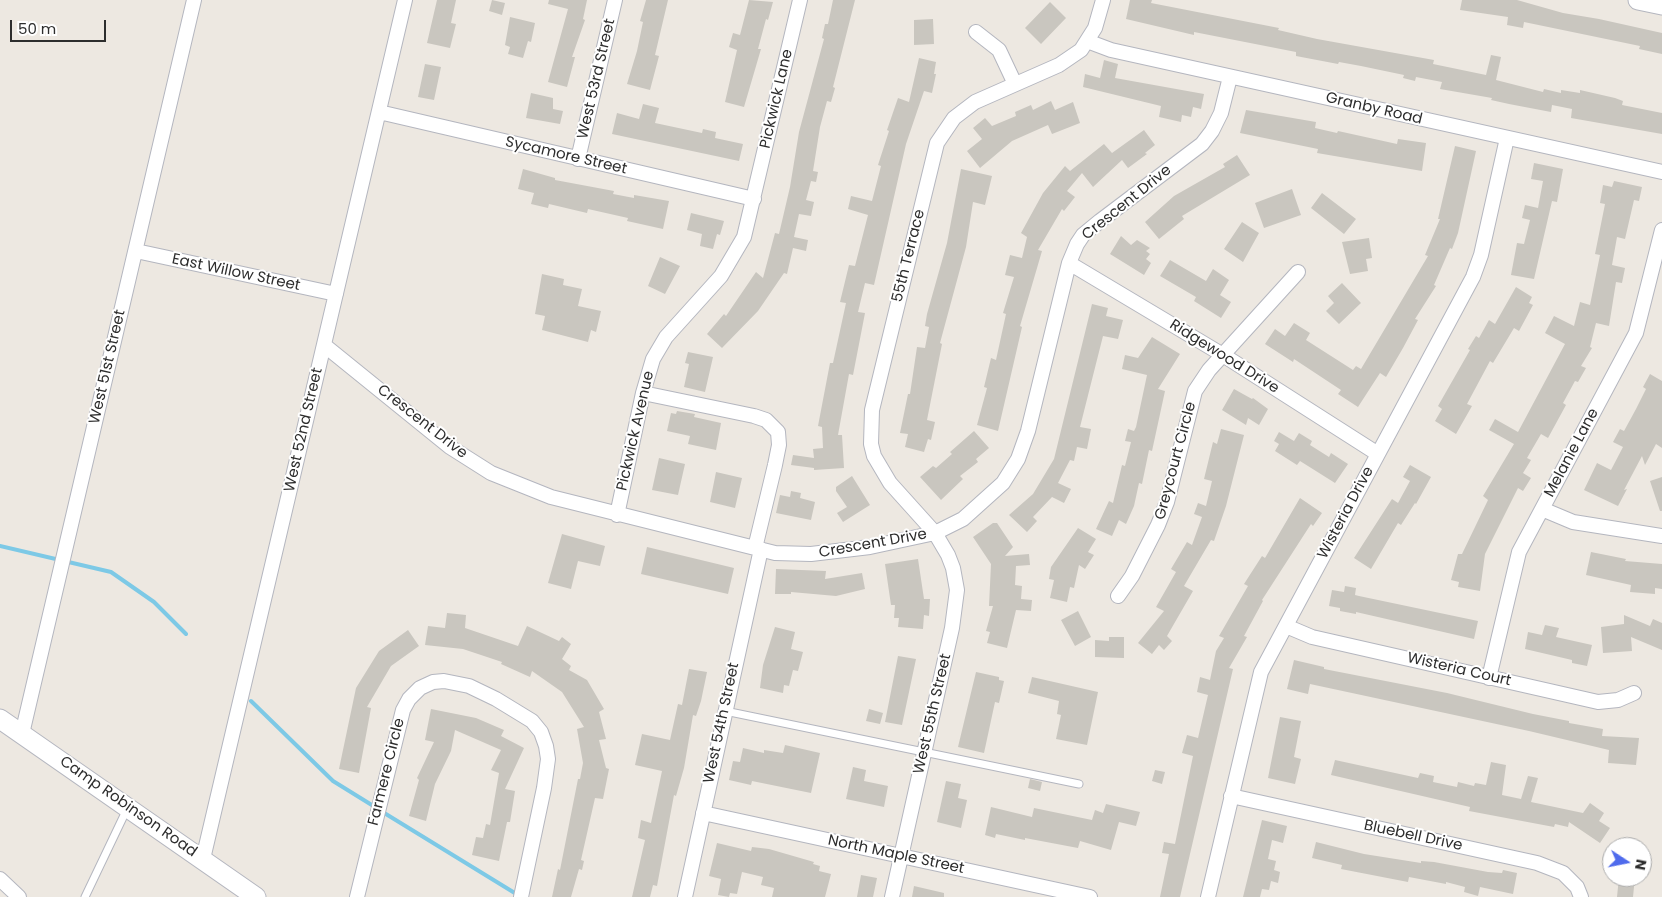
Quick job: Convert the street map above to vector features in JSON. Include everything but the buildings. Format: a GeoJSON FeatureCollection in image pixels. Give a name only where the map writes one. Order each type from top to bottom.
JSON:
{"type":"FeatureCollection","features":[{"type":"Feature","properties":{"kind":"main road"},"geometry":{"type":"LineString","coordinates":[[1638,0],[1662,5]]}},
{"type":"Feature","properties":{"kind":"main road","name":"Camp Robinson Road"},"geometry":{"type":"LineString","coordinates":[[0,720],[203,859],[245,894]]}},
{"type":"Feature","properties":{"kind":"street","name":"West 51st Street"},"geometry":{"type":"LineString","coordinates":[[22,734],[194,0]]}},
{"type":"Feature","properties":{"kind":"street","name":"West 52nd Street"},"geometry":{"type":"LineString","coordinates":[[203,859],[405,0]]}},
{"type":"Feature","properties":{"kind":"street","name":"West 53rd Street"},"geometry":{"type":"LineString","coordinates":[[578,159],[615,0]]}},
{"type":"Feature","properties":{"kind":"street","name":"Pickwick Lane"},"geometry":{"type":"LineString","coordinates":[[754,198],[800,0]]}},
{"type":"Feature","properties":{"kind":"street"},"geometry":{"type":"LineString","coordinates":[[1087,41],[1095,28],[1103,0]]}},
{"type":"Feature","properties":{"kind":"street"},"geometry":{"type":"LineString","coordinates":[[976,32],[999,50],[1015,84]]}},
{"type":"Feature","properties":{"kind":"street","name":"Granby Road"},"geometry":{"type":"LineString","coordinates":[[1087,41],[1111,50],[1662,172]]}},
{"type":"Feature","properties":{"kind":"street","name":"55th Terrace"},"geometry":{"type":"LineString","coordinates":[[935,533],[896,490],[881,469],[871,444],[872,410],[937,143],[954,118],[965,109],[1015,84],[1059,66],[1080,50],[1087,41]]}},
{"type":"Feature","properties":{"kind":"street","name":"Crescent Drive"},"geometry":{"type":"LineString","coordinates":[[324,345],[450,447],[491,473],[551,497],[758,549],[789,554],[811,554],[870,547],[935,533],[963,519],[1003,483],[1018,459],[1028,431],[1069,263],[1083,235],[1202,144],[1212,131],[1221,113],[1230,77]]}},
{"type":"Feature","properties":{"kind":"street","name":"Sycamore Street"},"geometry":{"type":"LineString","coordinates":[[378,112],[754,198]]}},
{"type":"Feature","properties":{"kind":"street","name":"Wisteria Drive"},"geometry":{"type":"LineString","coordinates":[[1208,897],[1261,672],[1473,277],[1480,255],[1507,138]]}},
{"type":"Feature","properties":{"kind":"street","name":"Pickwick Avenue"},"geometry":{"type":"LineString","coordinates":[[617,515],[643,393],[653,359],[666,337],[722,276],[738,252],[754,198]]}},
{"type":"Feature","properties":{"kind":"street","name":"Melanie Lane"},"geometry":{"type":"LineString","coordinates":[[1489,678],[1514,566],[1542,509],[1636,333],[1662,230]]}},
{"type":"Feature","properties":{"kind":"street","name":"East Willow Street"},"geometry":{"type":"LineString","coordinates":[[136,251],[336,294]]}},
{"type":"Feature","properties":{"kind":"street","name":"Ridgewood Drive"},"geometry":{"type":"LineString","coordinates":[[1069,263],[1223,354],[1378,454]]}},
{"type":"Feature","properties":{"kind":"street","name":"Greycourt Circle"},"geometry":{"type":"LineString","coordinates":[[1118,596],[1136,568],[1158,525],[1195,391],[1223,354],[1298,272]]}},
{"type":"Feature","properties":{"kind":"street","name":"West 54th Street"},"geometry":{"type":"LineString","coordinates":[[643,393],[754,416],[766,420],[778,432],[778,452],[685,897]]}},
{"type":"Feature","properties":{"kind":"street"},"geometry":{"type":"LineString","coordinates":[[1542,509],[1573,522],[1662,536]]}},
{"type":"Feature","properties":{"kind":"street","name":"West 55th Street"},"geometry":{"type":"LineString","coordinates":[[892,897],[956,604],[953,568],[935,533]]}},
{"type":"Feature","properties":{"kind":"street","name":"Wisteria Court"},"geometry":{"type":"LineString","coordinates":[[1286,626],[1312,637],[1598,702],[1618,700],[1634,693]]}},
{"type":"Feature","properties":{"kind":"street","name":"Farmere Circle"},"geometry":{"type":"LineString","coordinates":[[357,897],[400,717],[409,699],[420,688],[433,682],[458,682],[496,699],[532,721],[544,739],[548,759],[522,892]]}},
{"type":"Feature","properties":{"kind":"street","name":"Bluebell Drive"},"geometry":{"type":"LineString","coordinates":[[1232,796],[1537,863],[1563,873],[1576,887],[1581,897]]}},
{"type":"Feature","properties":{"kind":"street","name":"North Maple Street"},"geometry":{"type":"LineString","coordinates":[[703,813],[1090,897]]}},
{"type":"Feature","properties":{"kind":"street"},"geometry":{"type":"LineString","coordinates":[[0,879],[19,897]]}},
{"type":"Feature","properties":{"kind":"lane"},"geometry":{"type":"LineString","coordinates":[[724,711],[1079,784]]}},
{"type":"Feature","properties":{"kind":"lane"},"geometry":{"type":"LineString","coordinates":[[86,897],[127,807]]}},
{"type":"Feature","properties":{"kind":"waterway"},"geometry":{"type":"LineString","coordinates":[[0,546],[111,572],[154,602],[186,634]]}},
{"type":"Feature","properties":{"kind":"waterway"},"geometry":{"type":"LineString","coordinates":[[251,701],[333,781],[375,807]]}},
{"type":"Feature","properties":{"kind":"waterway"},"geometry":{"type":"LineString","coordinates":[[381,811],[518,895]]}}]}
